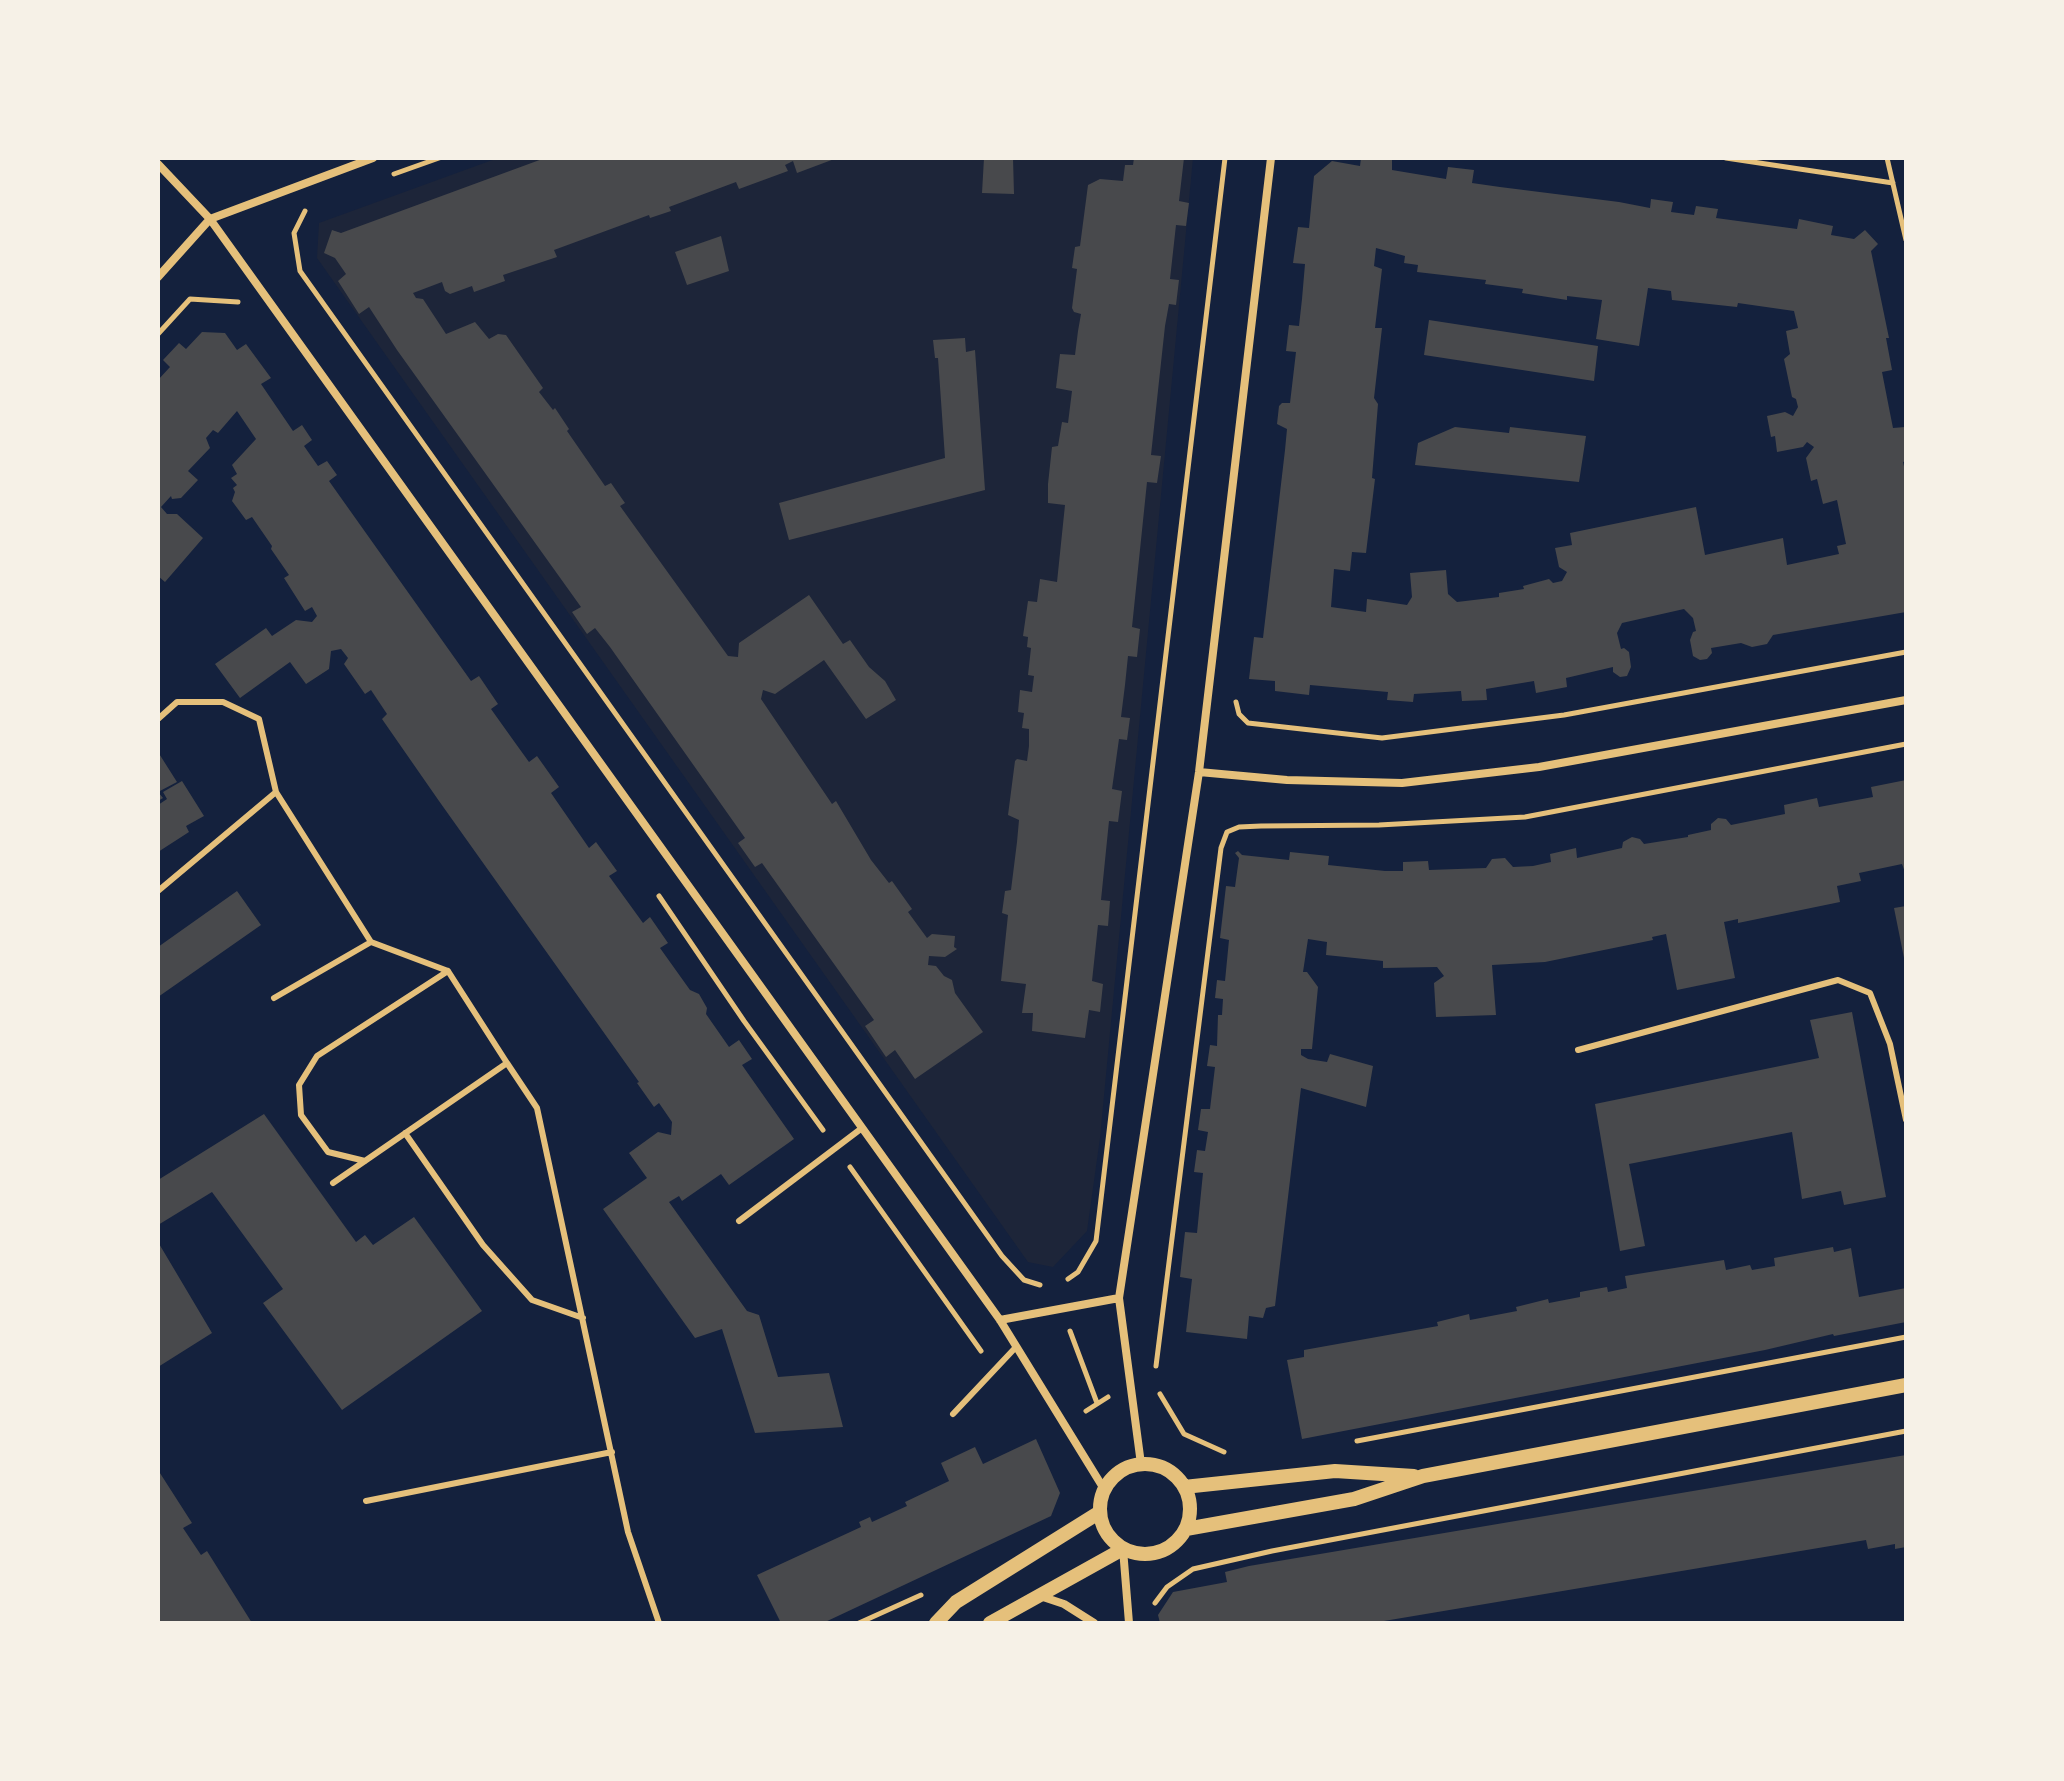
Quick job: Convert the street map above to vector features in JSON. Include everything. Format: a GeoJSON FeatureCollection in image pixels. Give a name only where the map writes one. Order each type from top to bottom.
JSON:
{"type":"FeatureCollection","features":[{"type":"Feature","properties":{"kind":"street"},"geometry":{"type":"LineString","coordinates":[[158,277],[210,219],[373,158]]}},
{"type":"Feature","properties":{"kind":"street"},"geometry":{"type":"LineString","coordinates":[[1141,1464],[1119,1298],[1199,772],[1271,158]]}},
{"type":"Feature","properties":{"kind":"street"},"geometry":{"type":"LineString","coordinates":[[158,164],[210,219],[1000,1320],[1104,1489]]}},
{"type":"Feature","properties":{"kind":"street"},"geometry":{"type":"LineString","coordinates":[[1199,772],[1287,780],[1402,783],[1539,767],[1906,700]]}},
{"type":"Feature","properties":{"kind":"street"},"geometry":{"type":"LineString","coordinates":[[1000,1320],[1119,1298]]}},
{"type":"Feature","properties":{"kind":"street"},"geometry":{"type":"LineString","coordinates":[[1186,1529],[1354,1499],[1423,1476],[1906,1385]]}},
{"type":"Feature","properties":{"kind":"street"},"geometry":{"type":"LineString","coordinates":[[1141,1464],[1166,1469],[1184,1487],[1190,1515],[1186,1529],[1165,1550],[1151,1555],[1136,1554],[1123,1549],[1107,1534],[1100,1512],[1104,1489],[1116,1474],[1141,1464]]}},
{"type":"Feature","properties":{"kind":"street"},"geometry":{"type":"LineString","coordinates":[[1184,1487],[1335,1471],[1423,1476]]}},
{"type":"Feature","properties":{"kind":"street"},"geometry":{"type":"LineString","coordinates":[[936,1623],[956,1602],[1100,1512]]}},
{"type":"Feature","properties":{"kind":"street"},"geometry":{"type":"LineString","coordinates":[[990,1623],[1123,1549]]}},
{"type":"Feature","properties":{"kind":"street"},"geometry":{"type":"LineString","coordinates":[[1123,1549],[1129,1623]]}},
{"type":"Feature","properties":{"kind":"street"},"geometry":{"type":"LineString","coordinates":[[1039,1596],[1064,1604],[1094,1623]]}},
{"type":"Feature","properties":{"kind":"lane"},"geometry":{"type":"LineString","coordinates":[[158,719],[177,702],[223,702],[259,719],[276,792],[371,942],[448,971],[537,1108],[628,1532],[659,1623]]}},
{"type":"Feature","properties":{"kind":"lane"},"geometry":{"type":"LineString","coordinates":[[158,891],[276,792]]}},
{"type":"Feature","properties":{"kind":"lane"},"geometry":{"type":"LineString","coordinates":[[274,998],[371,942]]}},
{"type":"Feature","properties":{"kind":"lane"},"geometry":{"type":"LineString","coordinates":[[365,1161],[328,1152],[301,1115],[299,1085],[317,1056],[448,971]]}},
{"type":"Feature","properties":{"kind":"lane"},"geometry":{"type":"LineString","coordinates":[[1578,1050],[1838,980],[1870,993],[1890,1044],[1906,1120]]}},
{"type":"Feature","properties":{"kind":"lane"},"geometry":{"type":"LineString","coordinates":[[333,1183],[507,1063]]}},
{"type":"Feature","properties":{"kind":"lane"},"geometry":{"type":"LineString","coordinates":[[739,1221],[862,1128]]}},
{"type":"Feature","properties":{"kind":"lane"},"geometry":{"type":"LineString","coordinates":[[405,1133],[483,1245],[532,1300],[583,1318]]}},
{"type":"Feature","properties":{"kind":"lane"},"geometry":{"type":"LineString","coordinates":[[953,1414],[1016,1347]]}},
{"type":"Feature","properties":{"kind":"lane"},"geometry":{"type":"LineString","coordinates":[[366,1501],[612,1452]]}},
{"type":"Feature","properties":{"kind":"path"},"geometry":{"type":"LineString","coordinates":[[381,179],[439,158]]}},
{"type":"Feature","properties":{"kind":"path"},"geometry":{"type":"LineString","coordinates":[[309,204],[294,233],[300,271],[1002,1256],[1024,1280],[1044,1287],[1061,1284],[1078,1272],[1096,1241],[1225,158]]}},
{"type":"Feature","properties":{"kind":"path"},"geometry":{"type":"LineString","coordinates":[[1726,158],[1893,183]]}},
{"type":"Feature","properties":{"kind":"path"},"geometry":{"type":"LineString","coordinates":[[1887,158],[1906,240]]}},
{"type":"Feature","properties":{"kind":"path"},"geometry":{"type":"LineString","coordinates":[[158,334],[190,299],[242,302]]}},
{"type":"Feature","properties":{"kind":"path"},"geometry":{"type":"LineString","coordinates":[[1238,688],[1236,703],[1239,714],[1248,723],[1382,738],[1564,715],[1906,652]]}},
{"type":"Feature","properties":{"kind":"path"},"geometry":{"type":"LineString","coordinates":[[1156,1367],[1221,848],[1227,832],[1239,827],[1379,825],[1525,817],[1906,744]]}},
{"type":"Feature","properties":{"kind":"path"},"geometry":{"type":"LineString","coordinates":[[659,894],[744,1021],[994,1370]]}},
{"type":"Feature","properties":{"kind":"path"},"geometry":{"type":"LineString","coordinates":[[1053,1285],[1097,1403]]}},
{"type":"Feature","properties":{"kind":"path"},"geometry":{"type":"LineString","coordinates":[[1153,1614],[1152,1606],[1167,1587],[1193,1569],[1287,1548],[1906,1431]]}},
{"type":"Feature","properties":{"kind":"shaded area"},"geometry":{"type":"Polygon","coordinates":[[[498,158],[1193,158],[1100,1138],[1087,1231],[1053,1267],[1028,1262],[317,258],[319,223],[498,158]]]}},
{"type":"Feature","properties":{"kind":"building"},"geometry":{"type":"Polygon","coordinates":[[[545,158],[837,158],[797,173],[793,161],[785,165],[788,171],[739,189],[736,182],[669,207],[671,211],[650,218],[649,215],[554,250],[557,257],[503,275],[505,281],[474,292],[472,286],[450,294],[445,291],[442,282],[413,293],[416,298],[423,299],[446,334],[475,322],[489,339],[498,334],[506,335],[543,388],[539,392],[553,410],[555,408],[605,486],[611,483],[625,503],[620,506],[728,656],[738,657],[739,643],[809,595],[843,644],[850,640],[869,667],[885,681],[896,700],[866,719],[824,660],[775,694],[763,690],[761,699],[832,804],[836,801],[871,860],[889,883],[892,881],[912,909],[908,912],[927,938],[932,934],[955,936],[954,947],[957,949],[945,957],[929,956],[928,965],[936,966],[952,980],[955,993],[983,1032],[915,1079],[895,1050],[886,1057],[865,1026],[874,1020],[762,863],[755,867],[738,843],[745,838],[610,647],[595,628],[587,634],[572,612],[581,607],[369,307],[359,314],[338,281],[346,274],[335,258],[324,253],[332,230],[341,233],[545,158]]]}},
{"type":"Feature","properties":{"kind":"building"},"geometry":{"type":"Polygon","coordinates":[[[984,158],[1013,158],[1014,194],[982,193],[984,158]]]}},
{"type":"Feature","properties":{"kind":"building"},"geometry":{"type":"Polygon","coordinates":[[[1134,158],[1184,158],[1179,201],[1189,203],[1186,226],[1176,225],[1170,279],[1179,280],[1176,305],[1169,304],[1165,326],[1151,455],[1161,456],[1157,483],[1147,482],[1132,627],[1140,629],[1137,657],[1128,656],[1121,717],[1130,718],[1127,740],[1119,739],[1112,789],[1122,791],[1118,822],[1109,821],[1101,900],[1110,901],[1108,926],[1098,925],[1092,981],[1103,984],[1100,1012],[1089,1010],[1085,1038],[1032,1031],[1033,1013],[1022,1013],[1026,984],[1001,981],[1008,915],[1002,913],[1005,891],[1011,890],[1019,820],[1008,815],[1015,761],[1027,761],[1029,746],[1029,729],[1022,728],[1024,713],[1018,712],[1020,690],[1032,692],[1034,676],[1028,675],[1031,648],[1027,647],[1028,637],[1023,636],[1028,601],[1037,602],[1040,579],[1057,582],[1065,505],[1048,503],[1048,484],[1052,447],[1058,446],[1062,422],[1068,423],[1072,391],[1056,388],[1060,354],[1075,355],[1081,314],[1072,308],[1077,269],[1072,268],[1075,247],[1080,246],[1088,185],[1100,179],[1123,181],[1125,165],[1133,165],[1134,158]]]}},
{"type":"Feature","properties":{"kind":"building"},"geometry":{"type":"Polygon","coordinates":[[[1361,158],[1392,158],[1392,170],[1446,179],[1448,167],[1474,170],[1472,183],[1650,208],[1651,199],[1673,202],[1671,212],[1694,215],[1696,206],[1718,209],[1716,218],[1797,229],[1799,219],[1833,226],[1831,235],[1854,239],[1865,230],[1878,244],[1871,251],[1889,338],[1886,338],[1892,370],[1882,372],[1893,428],[1905,427],[1906,431],[1906,461],[1903,462],[1906,475],[1906,612],[1773,635],[1767,644],[1752,647],[1741,643],[1711,648],[1712,653],[1707,659],[1700,660],[1693,656],[1690,640],[1696,631],[1693,618],[1684,609],[1622,623],[1617,633],[1621,649],[1629,652],[1631,667],[1627,676],[1620,677],[1613,672],[1613,667],[1566,678],[1567,687],[1536,693],[1534,681],[1486,689],[1487,700],[1462,701],[1461,691],[1414,694],[1413,702],[1387,700],[1388,692],[1310,685],[1309,695],[1275,691],[1275,681],[1249,679],[1254,637],[1263,638],[1285,450],[1287,429],[1277,424],[1279,406],[1290,403],[1296,352],[1286,351],[1289,325],[1299,326],[1302,299],[1305,264],[1293,263],[1298,227],[1309,228],[1314,176],[1332,161],[1360,166],[1361,158]],[[1376,248],[1374,266],[1382,269],[1375,328],[1382,328],[1374,398],[1378,404],[1372,478],[1375,479],[1366,553],[1352,552],[1350,571],[1334,569],[1331,607],[1366,612],[1367,599],[1407,605],[1412,597],[1410,573],[1446,570],[1448,594],[1457,602],[1499,597],[1499,593],[1524,589],[1523,586],[1549,579],[1553,583],[1562,581],[1567,572],[1559,567],[1555,548],[1572,545],[1570,533],[1696,507],[1705,555],[1783,538],[1787,565],[1839,554],[1837,546],[1846,544],[1837,500],[1823,504],[1817,479],[1811,481],[1806,458],[1814,447],[1807,442],[1803,447],[1777,452],[1775,436],[1771,437],[1767,416],[1785,412],[1793,416],[1798,407],[1796,399],[1792,397],[1784,359],[1790,354],[1786,331],[1798,328],[1794,311],[1738,303],[1737,307],[1672,300],[1671,291],[1648,288],[1639,346],[1596,339],[1602,300],[1567,296],[1567,300],[1485,284],[1486,280],[1417,272],[1418,265],[1404,263],[1405,256],[1376,248]]]}},
{"type":"Feature","properties":{"kind":"building"},"geometry":{"type":"Polygon","coordinates":[[[721,236],[729,271],[687,285],[675,252],[721,236]]]}},
{"type":"Feature","properties":{"kind":"building"},"geometry":{"type":"Polygon","coordinates":[[[1429,320],[1598,346],[1594,381],[1424,355],[1429,320]]]}},
{"type":"Feature","properties":{"kind":"building"},"geometry":{"type":"Polygon","coordinates":[[[202,332],[225,333],[237,350],[246,344],[271,378],[261,384],[293,431],[302,425],[312,440],[304,446],[318,466],[327,461],[337,475],[329,481],[471,681],[479,676],[498,704],[491,709],[516,744],[529,762],[537,756],[559,787],[551,793],[589,848],[596,842],[617,871],[609,876],[643,923],[650,917],[668,943],[660,948],[690,990],[699,994],[707,1008],[706,1014],[729,1047],[739,1040],[752,1059],[742,1065],[794,1139],[729,1185],[721,1174],[682,1201],[679,1196],[669,1202],[747,1311],[759,1315],[778,1377],[829,1373],[843,1427],[755,1433],[722,1329],[695,1338],[603,1209],[647,1178],[629,1153],[658,1132],[671,1135],[672,1122],[659,1103],[654,1107],[439,801],[382,719],[387,714],[371,690],[365,694],[344,664],[348,658],[341,649],[331,651],[329,669],[306,684],[290,662],[240,698],[215,664],[266,628],[272,636],[296,620],[312,622],[317,616],[312,607],[305,611],[284,578],[289,575],[272,546],[252,517],[246,520],[232,501],[233,488],[237,485],[231,478],[237,474],[232,465],[256,439],[237,411],[218,433],[213,430],[206,438],[210,448],[188,471],[198,480],[181,498],[172,499],[171,496],[161,507],[167,514],[177,514],[203,538],[165,582],[158,576],[158,380],[170,367],[163,360],[179,343],[186,349],[202,332]]]}},
{"type":"Feature","properties":{"kind":"building"},"geometry":{"type":"Polygon","coordinates":[[[965,338],[966,352],[975,350],[985,490],[789,540],[779,503],[945,458],[938,358],[935,358],[933,340],[965,338]]]}},
{"type":"Feature","properties":{"kind":"building"},"geometry":{"type":"Polygon","coordinates":[[[1455,427],[1509,433],[1510,427],[1586,436],[1579,482],[1415,465],[1418,443],[1455,427]]]}},
{"type":"Feature","properties":{"kind":"building"},"geometry":{"type":"Polygon","coordinates":[[[158,752],[177,782],[158,792],[158,752]]]}},
{"type":"Feature","properties":{"kind":"building"},"geometry":{"type":"Polygon","coordinates":[[[1906,780],[1906,875],[1902,864],[1859,873],[1861,881],[1837,886],[1840,902],[1738,923],[1738,919],[1724,922],[1735,978],[1677,990],[1666,934],[1652,937],[1653,940],[1545,962],[1492,965],[1496,1015],[1436,1017],[1434,983],[1444,976],[1437,967],[1383,968],[1383,961],[1326,955],[1327,942],[1308,939],[1303,972],[1307,972],[1318,987],[1312,1049],[1301,1049],[1301,1055],[1327,1062],[1330,1054],[1373,1066],[1366,1107],[1301,1088],[1275,1306],[1266,1308],[1263,1318],[1249,1316],[1247,1339],[1186,1332],[1192,1279],[1180,1277],[1185,1232],[1197,1233],[1203,1173],[1194,1172],[1197,1150],[1205,1151],[1208,1132],[1198,1130],[1201,1109],[1210,1109],[1215,1067],[1207,1066],[1210,1045],[1217,1046],[1218,1015],[1222,1015],[1223,999],[1215,998],[1217,980],[1225,981],[1229,940],[1220,938],[1226,886],[1235,887],[1239,858],[1235,853],[1289,860],[1290,852],[1329,856],[1328,865],[1385,871],[1403,871],[1403,862],[1428,861],[1429,870],[1486,868],[1492,859],[1505,858],[1513,867],[1533,866],[1551,862],[1550,854],[1576,848],[1577,858],[1622,848],[1623,842],[1632,837],[1644,844],[1688,837],[1711,830],[1711,824],[1718,818],[1726,819],[1731,825],[1785,814],[1784,805],[1817,798],[1819,807],[1873,797],[1871,787],[1906,780]]]}},
{"type":"Feature","properties":{"kind":"building"},"geometry":{"type":"Polygon","coordinates":[[[182,781],[204,816],[186,826],[189,832],[158,852],[158,805],[167,799],[163,792],[182,781]]]}},
{"type":"Feature","properties":{"kind":"building"},"geometry":{"type":"Polygon","coordinates":[[[237,891],[261,925],[158,997],[158,947],[237,891]]]}},
{"type":"Feature","properties":{"kind":"building"},"geometry":{"type":"Polygon","coordinates":[[[1906,906],[1906,963],[1905,963],[1894,908],[1906,906]]]}},
{"type":"Feature","properties":{"kind":"building"},"geometry":{"type":"Polygon","coordinates":[[[1852,1012],[1886,1197],[1844,1205],[1841,1191],[1802,1199],[1792,1132],[1629,1164],[1645,1246],[1620,1251],[1595,1104],[1819,1058],[1810,1020],[1852,1012]]]}},
{"type":"Feature","properties":{"kind":"building"},"geometry":{"type":"Polygon","coordinates":[[[264,1114],[356,1242],[365,1235],[373,1245],[414,1217],[482,1311],[342,1410],[263,1303],[283,1289],[212,1192],[158,1225],[158,1180],[264,1114]]]}},
{"type":"Feature","properties":{"kind":"building"},"geometry":{"type":"Polygon","coordinates":[[[158,1242],[212,1333],[158,1367],[158,1242]]]}},
{"type":"Feature","properties":{"kind":"building"},"geometry":{"type":"Polygon","coordinates":[[[1833,1247],[1834,1252],[1851,1248],[1859,1297],[1906,1288],[1906,1322],[1302,1439],[1287,1360],[1304,1357],[1304,1350],[1438,1326],[1437,1322],[1469,1314],[1470,1320],[1517,1311],[1516,1307],[1548,1299],[1549,1303],[1580,1297],[1580,1292],[1607,1287],[1608,1292],[1627,1288],[1625,1276],[1724,1260],[1726,1270],[1750,1265],[1752,1270],[1775,1266],[1774,1258],[1833,1247]]]}},
{"type":"Feature","properties":{"kind":"building"},"geometry":{"type":"Polygon","coordinates":[[[1036,1439],[1060,1493],[1051,1516],[823,1623],[781,1623],[757,1575],[861,1527],[859,1522],[870,1517],[872,1522],[907,1506],[905,1502],[949,1481],[941,1463],[975,1447],[983,1464],[1036,1439]]]}},
{"type":"Feature","properties":{"kind":"building"},"geometry":{"type":"Polygon","coordinates":[[[1906,1455],[1906,1547],[1895,1549],[1895,1544],[1868,1549],[1866,1540],[1385,1623],[1160,1623],[1158,1615],[1173,1592],[1227,1582],[1225,1572],[1249,1566],[1906,1455]]]}},
{"type":"Feature","properties":{"kind":"building"},"geometry":{"type":"Polygon","coordinates":[[[158,1470],[192,1523],[183,1528],[201,1555],[207,1551],[252,1623],[158,1623],[158,1470]]]}}]}
